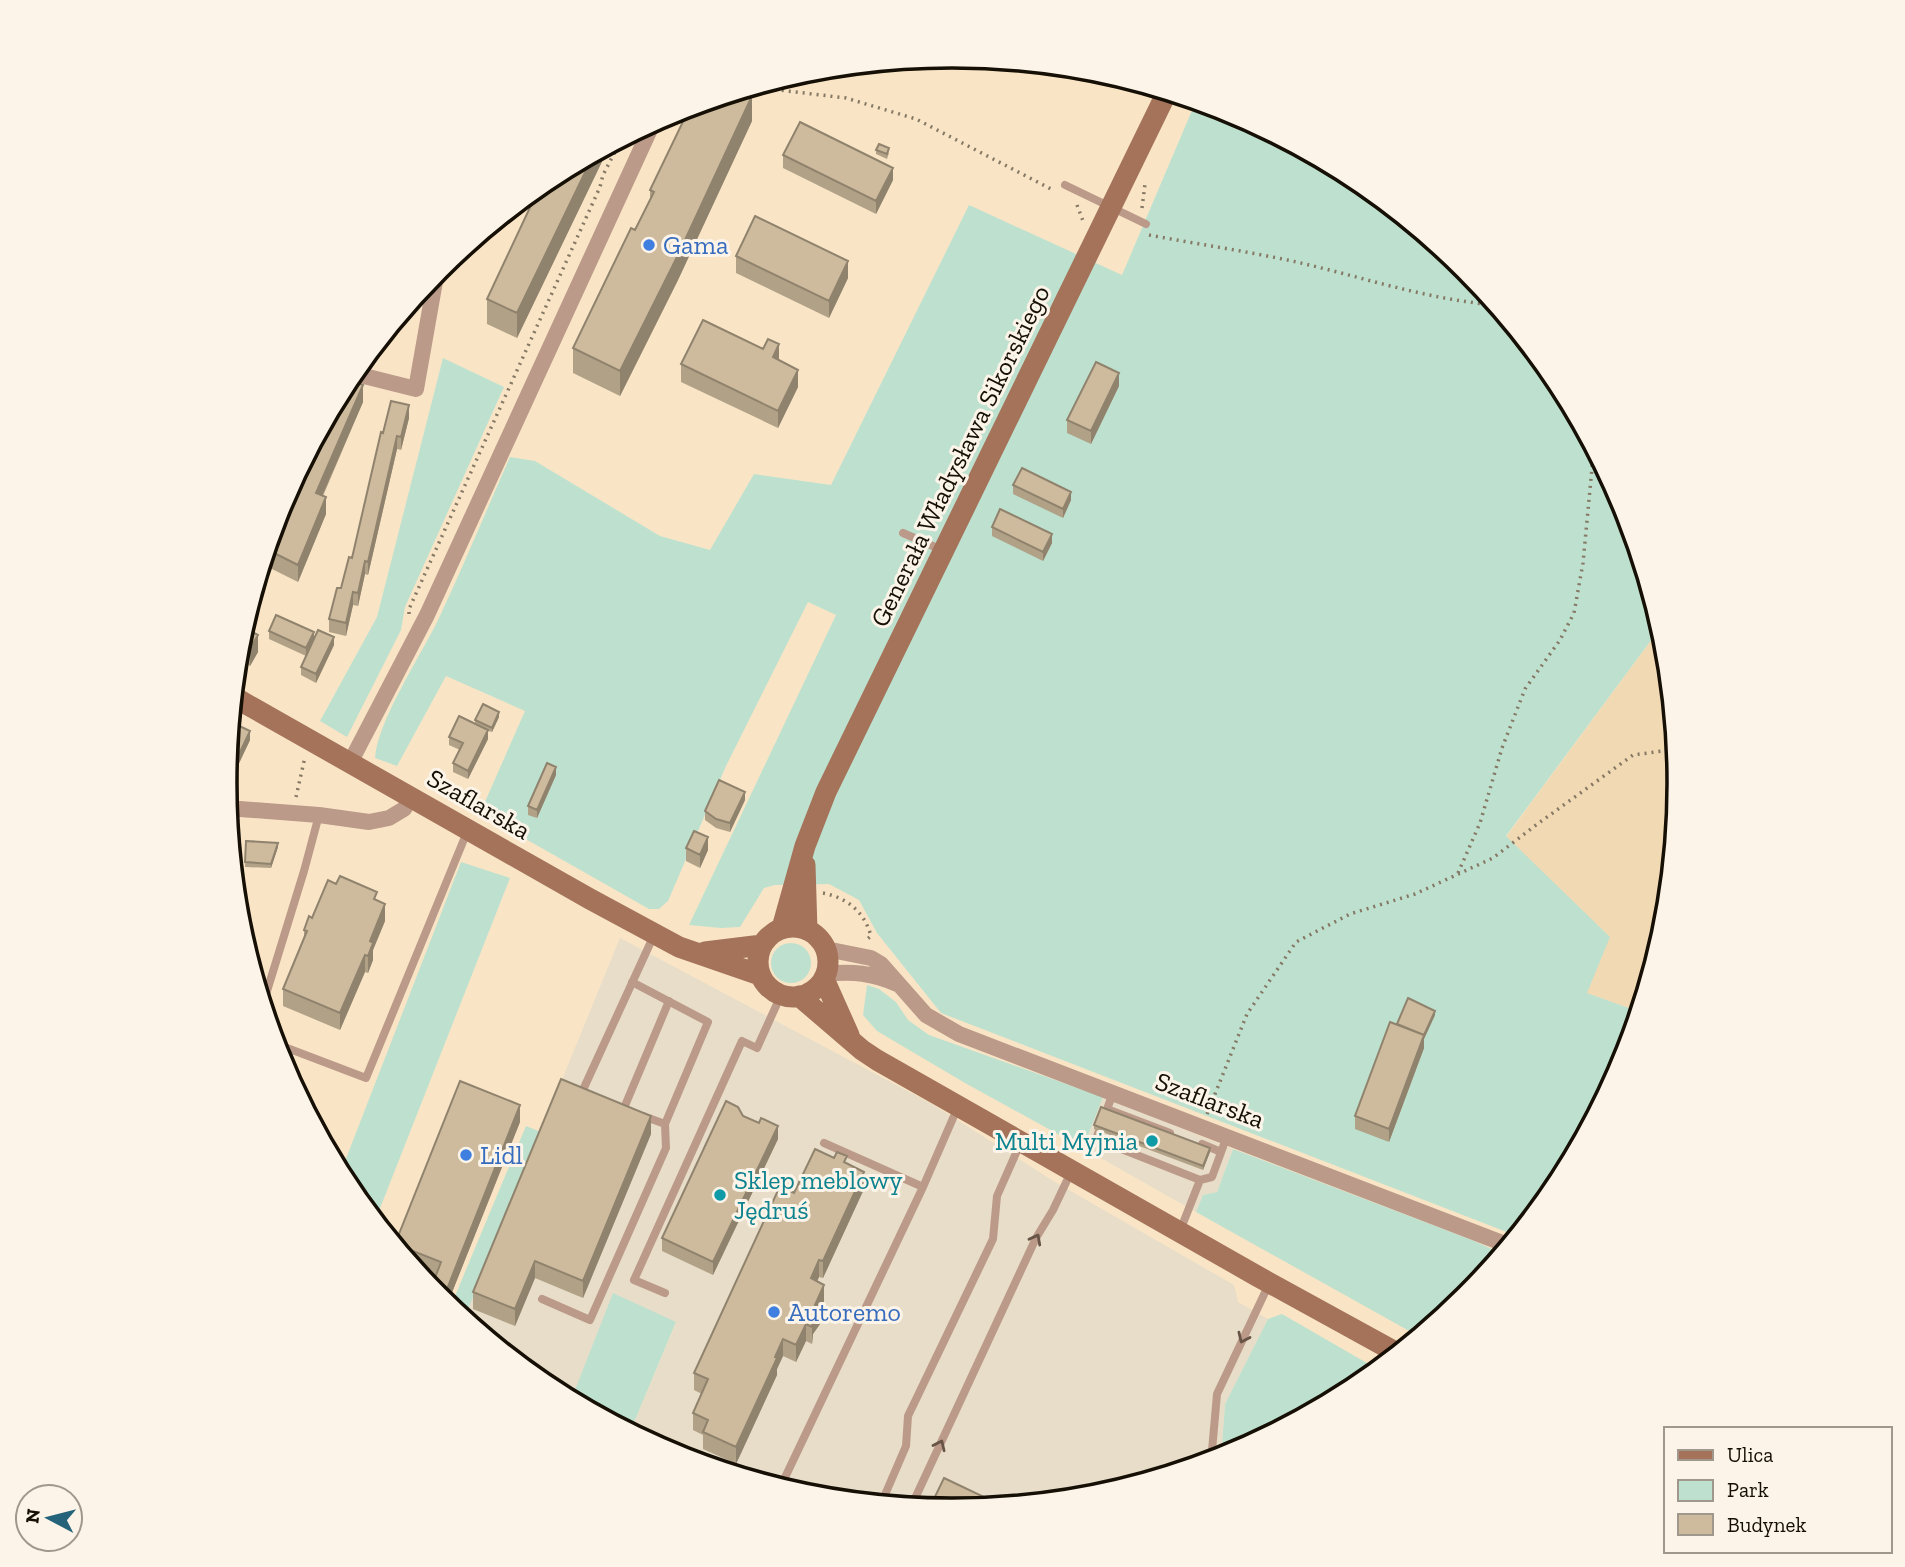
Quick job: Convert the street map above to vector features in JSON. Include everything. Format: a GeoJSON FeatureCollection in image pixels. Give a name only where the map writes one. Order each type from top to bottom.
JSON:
{"type":"FeatureCollection","features":[{"type":"Feature","properties":{"kind":"street","name":"Generała Władysława Sikorskiego"},"geometry":{"type":"LineString","coordinates":[[782,928],[805,846],[826,792],[1163,100]]}},
{"type":"Feature","properties":{"kind":"street"},"geometry":{"type":"LineString","coordinates":[[350,763],[428,615],[646,138]]}},
{"type":"Feature","properties":{"kind":"street"},"geometry":{"type":"LineString","coordinates":[[365,376],[416,389],[433,293]]}},
{"type":"Feature","properties":{"kind":"street","name":"Szaflarska"},"geometry":{"type":"LineString","coordinates":[[242,702],[654,934],[679,947],[760,975]]}},
{"type":"Feature","properties":{"kind":"street"},"geometry":{"type":"LineString","coordinates":[[238,809],[369,822],[389,818],[404,809],[411,797]]}},
{"type":"Feature","properties":{"kind":"street","name":"Generała Władysława Sikorskiego"},"geometry":{"type":"LineString","coordinates":[[805,846],[807,930]]}},
{"type":"Feature","properties":{"kind":"street"},"geometry":{"type":"LineString","coordinates":[[790,996],[817,987],[828,966],[826,949],[815,935],[799,927],[782,928],[774,932],[762,945],[758,965],[765,983],[790,996],[877,1060],[1391,1349]]}},
{"type":"Feature","properties":{"kind":"street","name":"Szaflarska"},"geometry":{"type":"LineString","coordinates":[[700,953],[762,945]]}},
{"type":"Feature","properties":{"kind":"street","name":"Szaflarska"},"geometry":{"type":"LineString","coordinates":[[826,949],[861,949],[881,964],[926,1015],[952,1031],[1202,1127],[1224,1144],[1500,1243]]}},
{"type":"Feature","properties":{"kind":"street","name":"Szaflarska"},"geometry":{"type":"LineString","coordinates":[[825,976],[858,972],[879,976],[902,987]]}},
{"type":"Feature","properties":{"kind":"street"},"geometry":{"type":"LineString","coordinates":[[825,976],[851,1040]]}},
{"type":"Feature","properties":{"kind":"lane"},"geometry":{"type":"LineString","coordinates":[[1065,185],[1146,224]]}},
{"type":"Feature","properties":{"kind":"lane"},"geometry":{"type":"LineString","coordinates":[[428,298],[432,299]]}},
{"type":"Feature","properties":{"kind":"lane"},"geometry":{"type":"LineString","coordinates":[[903,533],[945,551]]}},
{"type":"Feature","properties":{"kind":"lane"},"geometry":{"type":"LineString","coordinates":[[268,989],[319,816]]}},
{"type":"Feature","properties":{"kind":"lane"},"geometry":{"type":"LineString","coordinates":[[289,1048],[366,1078],[468,829]]}},
{"type":"Feature","properties":{"kind":"lane"},"geometry":{"type":"LineString","coordinates":[[593,1096],[582,1093],[654,934]]}},
{"type":"Feature","properties":{"kind":"lane"},"geometry":{"type":"LineString","coordinates":[[542,1299],[590,1320],[666,1148],[665,1124],[708,1022],[632,982]]}},
{"type":"Feature","properties":{"kind":"lane"},"geometry":{"type":"LineString","coordinates":[[665,1293],[634,1280],[742,1041],[757,1048],[790,996]]}},
{"type":"Feature","properties":{"kind":"lane"},"geometry":{"type":"LineString","coordinates":[[624,1108],[669,1001]]}},
{"type":"Feature","properties":{"kind":"lane"},"geometry":{"type":"LineString","coordinates":[[1107,1109],[1194,1142],[1224,1144],[1212,1177],[1196,1179],[1096,1139],[1107,1109],[1113,1093]]}},
{"type":"Feature","properties":{"kind":"lane"},"geometry":{"type":"LineString","coordinates":[[613,1104],[665,1124]]}},
{"type":"Feature","properties":{"kind":"lane"},"geometry":{"type":"LineString","coordinates":[[785,1478],[923,1187],[958,1106]]}},
{"type":"Feature","properties":{"kind":"lane"},"geometry":{"type":"LineString","coordinates":[[1119,1125],[1123,1115]]}},
{"type":"Feature","properties":{"kind":"lane"},"geometry":{"type":"LineString","coordinates":[[1131,1130],[1135,1119]]}},
{"type":"Feature","properties":{"kind":"lane"},"geometry":{"type":"LineString","coordinates":[[1146,1135],[1149,1125]]}},
{"type":"Feature","properties":{"kind":"lane"},"geometry":{"type":"LineString","coordinates":[[1157,1140],[1161,1129]]}},
{"type":"Feature","properties":{"kind":"lane"},"geometry":{"type":"LineString","coordinates":[[1169,1144],[1172,1134]]}},
{"type":"Feature","properties":{"kind":"lane"},"geometry":{"type":"LineString","coordinates":[[1112,1146],[1116,1135]]}},
{"type":"Feature","properties":{"kind":"lane"},"geometry":{"type":"LineString","coordinates":[[1123,1150],[1127,1140]]}},
{"type":"Feature","properties":{"kind":"lane"},"geometry":{"type":"LineString","coordinates":[[885,1495],[906,1446],[908,1416],[993,1239],[997,1196],[1021,1141]]}},
{"type":"Feature","properties":{"kind":"lane"},"geometry":{"type":"LineString","coordinates":[[1194,1142],[1199,1156]]}},
{"type":"Feature","properties":{"kind":"lane"},"geometry":{"type":"LineString","coordinates":[[824,1143],[923,1187]]}},
{"type":"Feature","properties":{"kind":"lane"},"geometry":{"type":"LineString","coordinates":[[1138,1156],[1142,1146]]}},
{"type":"Feature","properties":{"kind":"lane"},"geometry":{"type":"LineString","coordinates":[[1149,1160],[1153,1150]]}},
{"type":"Feature","properties":{"kind":"lane"},"geometry":{"type":"LineString","coordinates":[[1161,1165],[1165,1154]]}},
{"type":"Feature","properties":{"kind":"lane"},"geometry":{"type":"LineString","coordinates":[[1173,1170],[1177,1159]]}},
{"type":"Feature","properties":{"kind":"lane"},"geometry":{"type":"LineString","coordinates":[[1180,1231],[1196,1179],[1195,1166]]}},
{"type":"Feature","properties":{"kind":"lane"},"geometry":{"type":"LineString","coordinates":[[915,1497],[1036,1238],[1072,1170]]}},
{"type":"Feature","properties":{"kind":"lane"},"geometry":{"type":"LineString","coordinates":[[1212,1449],[1217,1394],[1270,1282]]}},
{"type":"Feature","properties":{"kind":"path"},"geometry":{"type":"LineString","coordinates":[[779,90],[846,98],[916,119],[1059,193]]}},
{"type":"Feature","properties":{"kind":"path"},"geometry":{"type":"LineString","coordinates":[[409,622],[409,609],[614,154]]}},
{"type":"Feature","properties":{"kind":"path"},"geometry":{"type":"LineString","coordinates":[[1076,202],[1083,223],[1088,225]]}},
{"type":"Feature","properties":{"kind":"path"},"geometry":{"type":"LineString","coordinates":[[1143,234],[1292,261],[1483,304]]}},
{"type":"Feature","properties":{"kind":"path"},"geometry":{"type":"LineString","coordinates":[[1457,875],[1480,823],[1502,748],[1525,690],[1560,640],[1574,613],[1583,564],[1592,464]]}},
{"type":"Feature","properties":{"kind":"path"},"geometry":{"type":"LineString","coordinates":[[275,811],[276,800],[296,800],[306,753],[312,741]]}},
{"type":"Feature","properties":{"kind":"path"},"geometry":{"type":"LineString","coordinates":[[1202,1127],[1247,1014],[1296,942],[1350,914],[1415,894],[1493,858],[1633,755],[1667,750]]}},
{"type":"Feature","properties":{"kind":"path"},"geometry":{"type":"LineString","coordinates":[[819,892],[843,899],[862,915],[871,936],[861,949]]}},
{"type":"Feature","properties":{"kind":"shaded area"},"geometry":{"type":"Polygon","coordinates":[[[1653,638],[1662,690],[1666,737],[1666,830],[1654,923],[1631,1009],[1587,993],[1506,837],[1653,638]]]}},
{"type":"Feature","properties":{"kind":"shaded area"},"geometry":{"type":"Polygon","coordinates":[[[620,938],[932,1104],[1055,1182],[1234,1285],[1238,1302],[1268,1319],[1225,1404],[1222,1446],[1182,1461],[1092,1485],[1046,1493],[953,1499],[859,1493],[813,1485],[723,1461],[634,1424],[676,1323],[613,1294],[575,1390],[517,1351],[468,1309],[620,938]]]}},
{"type":"Feature","properties":{"kind":"shaded area"},"geometry":{"type":"Polygon","coordinates":[[[1103,1097],[1233,1149],[1217,1192],[1203,1195],[1196,1212],[1083,1148],[1103,1097]]]}},
{"type":"Feature","properties":{"kind":"green space"},"geometry":{"type":"Polygon","coordinates":[[[1192,110],[1269,142],[1310,164],[1388,216],[1458,278],[1490,312],[1520,348],[1572,426],[1613,510],[1630,554],[1653,638],[1506,836],[1610,937],[1587,993],[1631,1009],[1594,1100],[1572,1141],[1547,1181],[1509,1233],[941,1013],[877,933],[859,900],[829,884],[775,885],[764,888],[740,927],[689,925],[836,615],[808,602],[726,766],[668,901],[659,909],[649,909],[480,813],[525,711],[446,676],[397,766],[375,758],[383,726],[391,708],[438,620],[510,457],[535,461],[660,536],[710,550],[754,474],[831,485],[969,205],[1122,275],[1192,110]]]}},
{"type":"Feature","properties":{"kind":"green space"},"geometry":{"type":"Polygon","coordinates":[[[443,358],[504,387],[405,607],[401,630],[347,737],[320,721],[377,617],[443,358]]]}},
{"type":"Feature","properties":{"kind":"green space"},"geometry":{"type":"Polygon","coordinates":[[[461,862],[510,878],[379,1211],[345,1161],[461,862]]]}},
{"type":"Feature","properties":{"kind":"green space"},"geometry":{"type":"Polygon","coordinates":[[[791,943],[805,949],[811,963],[805,977],[791,983],[777,977],[771,963],[777,949],[791,943]]]}},
{"type":"Feature","properties":{"kind":"green space"},"geometry":{"type":"Polygon","coordinates":[[[867,985],[879,989],[896,1002],[908,1020],[929,1035],[1103,1097],[1083,1148],[877,1031],[863,1015],[867,985]]]}},
{"type":"Feature","properties":{"kind":"green space"},"geometry":{"type":"Polygon","coordinates":[[[526,1126],[541,1132],[468,1309],[455,1296],[526,1126]]]}},
{"type":"Feature","properties":{"kind":"green space"},"geometry":{"type":"Polygon","coordinates":[[[1233,1149],[1494,1250],[1458,1289],[1411,1332],[1196,1212],[1203,1195],[1217,1192],[1233,1149]]]}},
{"type":"Feature","properties":{"kind":"green space"},"geometry":{"type":"Polygon","coordinates":[[[613,1293],[676,1322],[633,1424],[575,1390],[613,1293]]]}},
{"type":"Feature","properties":{"kind":"green space"},"geometry":{"type":"Polygon","coordinates":[[[1282,1314],[1369,1364],[1310,1403],[1222,1446],[1225,1404],[1268,1319],[1282,1314]]]}},
{"type":"Feature","properties":{"kind":"building"},"geometry":{"type":"Polygon","coordinates":[[[751,98],[620,371],[573,348],[631,228],[635,230],[654,192],[650,190],[683,121],[751,98]]]}},
{"type":"Feature","properties":{"kind":"building"},"geometry":{"type":"Polygon","coordinates":[[[800,122],[893,168],[876,201],[783,155],[800,122]]]}},
{"type":"Feature","properties":{"kind":"building"},"geometry":{"type":"Polygon","coordinates":[[[879,144],[889,148],[887,154],[876,150],[879,144]]]}},
{"type":"Feature","properties":{"kind":"building"},"geometry":{"type":"Polygon","coordinates":[[[587,169],[517,313],[487,299],[530,206],[587,169]]]}},
{"type":"Feature","properties":{"kind":"building"},"geometry":{"type":"Polygon","coordinates":[[[755,216],[848,261],[829,301],[736,256],[755,216]]]}},
{"type":"Feature","properties":{"kind":"building"},"geometry":{"type":"Polygon","coordinates":[[[703,320],[763,349],[768,339],[779,344],[773,357],[798,370],[778,411],[681,364],[703,320]]]}},
{"type":"Feature","properties":{"kind":"building"},"geometry":{"type":"Polygon","coordinates":[[[1096,362],[1119,373],[1091,431],[1067,420],[1096,362]]]}},
{"type":"Feature","properties":{"kind":"building"},"geometry":{"type":"Polygon","coordinates":[[[360,384],[363,385],[316,493],[326,497],[298,565],[275,554],[311,467],[360,384]]]}},
{"type":"Feature","properties":{"kind":"building"},"geometry":{"type":"Polygon","coordinates":[[[391,401],[409,405],[401,437],[397,436],[368,562],[365,561],[358,593],[353,592],[346,623],[329,619],[337,588],[341,588],[349,557],[352,558],[381,432],[383,433],[391,401]]]}},
{"type":"Feature","properties":{"kind":"building"},"geometry":{"type":"Polygon","coordinates":[[[1022,468],[1071,492],[1063,509],[1013,485],[1022,468]]]}},
{"type":"Feature","properties":{"kind":"building"},"geometry":{"type":"Polygon","coordinates":[[[1000,509],[1052,534],[1043,552],[992,527],[1000,509]]]}},
{"type":"Feature","properties":{"kind":"building"},"geometry":{"type":"Polygon","coordinates":[[[276,615],[314,632],[306,648],[269,631],[276,615]]]}},
{"type":"Feature","properties":{"kind":"building"},"geometry":{"type":"Polygon","coordinates":[[[318,630],[334,637],[316,674],[301,667],[318,630]]]}},
{"type":"Feature","properties":{"kind":"building"},"geometry":{"type":"Polygon","coordinates":[[[254,633],[258,635],[250,649],[254,633]]]}},
{"type":"Feature","properties":{"kind":"building"},"geometry":{"type":"Polygon","coordinates":[[[483,704],[499,712],[492,728],[475,720],[483,704]]]}},
{"type":"Feature","properties":{"kind":"building"},"geometry":{"type":"Polygon","coordinates":[[[459,716],[488,730],[468,771],[453,763],[463,743],[449,737],[459,716]]]}},
{"type":"Feature","properties":{"kind":"building"},"geometry":{"type":"Polygon","coordinates":[[[240,726],[250,731],[238,756],[240,726]]]}},
{"type":"Feature","properties":{"kind":"building"},"geometry":{"type":"Polygon","coordinates":[[[547,763],[556,767],[537,810],[528,806],[547,763]]]}},
{"type":"Feature","properties":{"kind":"building"},"geometry":{"type":"Polygon","coordinates":[[[719,780],[745,792],[730,823],[716,819],[705,811],[719,780]]]}},
{"type":"Feature","properties":{"kind":"building"},"geometry":{"type":"Polygon","coordinates":[[[694,831],[708,837],[700,855],[686,848],[694,831]]]}},
{"type":"Feature","properties":{"kind":"building"},"geometry":{"type":"Polygon","coordinates":[[[246,841],[278,843],[271,864],[245,862],[246,841]]]}},
{"type":"Feature","properties":{"kind":"building"},"geometry":{"type":"Polygon","coordinates":[[[340,876],[377,892],[374,899],[385,904],[370,941],[373,943],[368,956],[365,955],[340,1013],[283,989],[307,931],[304,930],[309,916],[312,918],[328,880],[336,884],[340,876]]]}},
{"type":"Feature","properties":{"kind":"building"},"geometry":{"type":"Polygon","coordinates":[[[1408,998],[1435,1011],[1424,1035],[1397,1024],[1408,998]]]}},
{"type":"Feature","properties":{"kind":"building"},"geometry":{"type":"Polygon","coordinates":[[[1390,1022],[1424,1035],[1389,1129],[1355,1116],[1390,1022]]]}},
{"type":"Feature","properties":{"kind":"building"},"geometry":{"type":"Polygon","coordinates":[[[561,1079],[651,1116],[583,1281],[535,1261],[515,1309],[473,1292],[561,1079]]]}},
{"type":"Feature","properties":{"kind":"building"},"geometry":{"type":"Polygon","coordinates":[[[460,1081],[520,1105],[447,1289],[435,1277],[441,1262],[411,1250],[399,1235],[460,1081]]]}},
{"type":"Feature","properties":{"kind":"building","name":"Sklep meblowy Jędruś"},"geometry":{"type":"Polygon","coordinates":[[[726,1101],[738,1107],[743,1116],[759,1123],[761,1118],[778,1126],[713,1262],[662,1238],[726,1101]]]}},
{"type":"Feature","properties":{"kind":"building","name":"Multi Myjnia"},"geometry":{"type":"Polygon","coordinates":[[[1101,1107],[1210,1148],[1203,1166],[1094,1125],[1101,1107]]]}},
{"type":"Feature","properties":{"kind":"building","name":"Autoremo"},"geometry":{"type":"Polygon","coordinates":[[[815,1149],[834,1158],[837,1152],[847,1156],[844,1162],[864,1172],[823,1261],[819,1260],[811,1278],[824,1285],[815,1305],[820,1307],[813,1317],[812,1327],[806,1324],[796,1345],[783,1339],[736,1447],[703,1432],[708,1420],[693,1413],[708,1379],[694,1373],[780,1186],[794,1193],[815,1149]]]}},
{"type":"Feature","properties":{"kind":"building"},"geometry":{"type":"Polygon","coordinates":[[[944,1478],[985,1498],[953,1499],[934,1498],[944,1478]]]}},
{"type":"Feature","properties":{"kind":"place","name":"Gama"},"geometry":{"type":"Point","coordinates":[649,245]}},
{"type":"Feature","properties":{"kind":"place","name":"Multi Myjnia"},"geometry":{"type":"Point","coordinates":[1152,1141]}},
{"type":"Feature","properties":{"kind":"place","name":"Lidl"},"geometry":{"type":"Point","coordinates":[466,1155]}},
{"type":"Feature","properties":{"kind":"place","name":"Sklep meblowy Jędruś"},"geometry":{"type":"Point","coordinates":[720,1195]}},
{"type":"Feature","properties":{"kind":"place","name":"Autoremo"},"geometry":{"type":"Point","coordinates":[774,1312]}}]}
